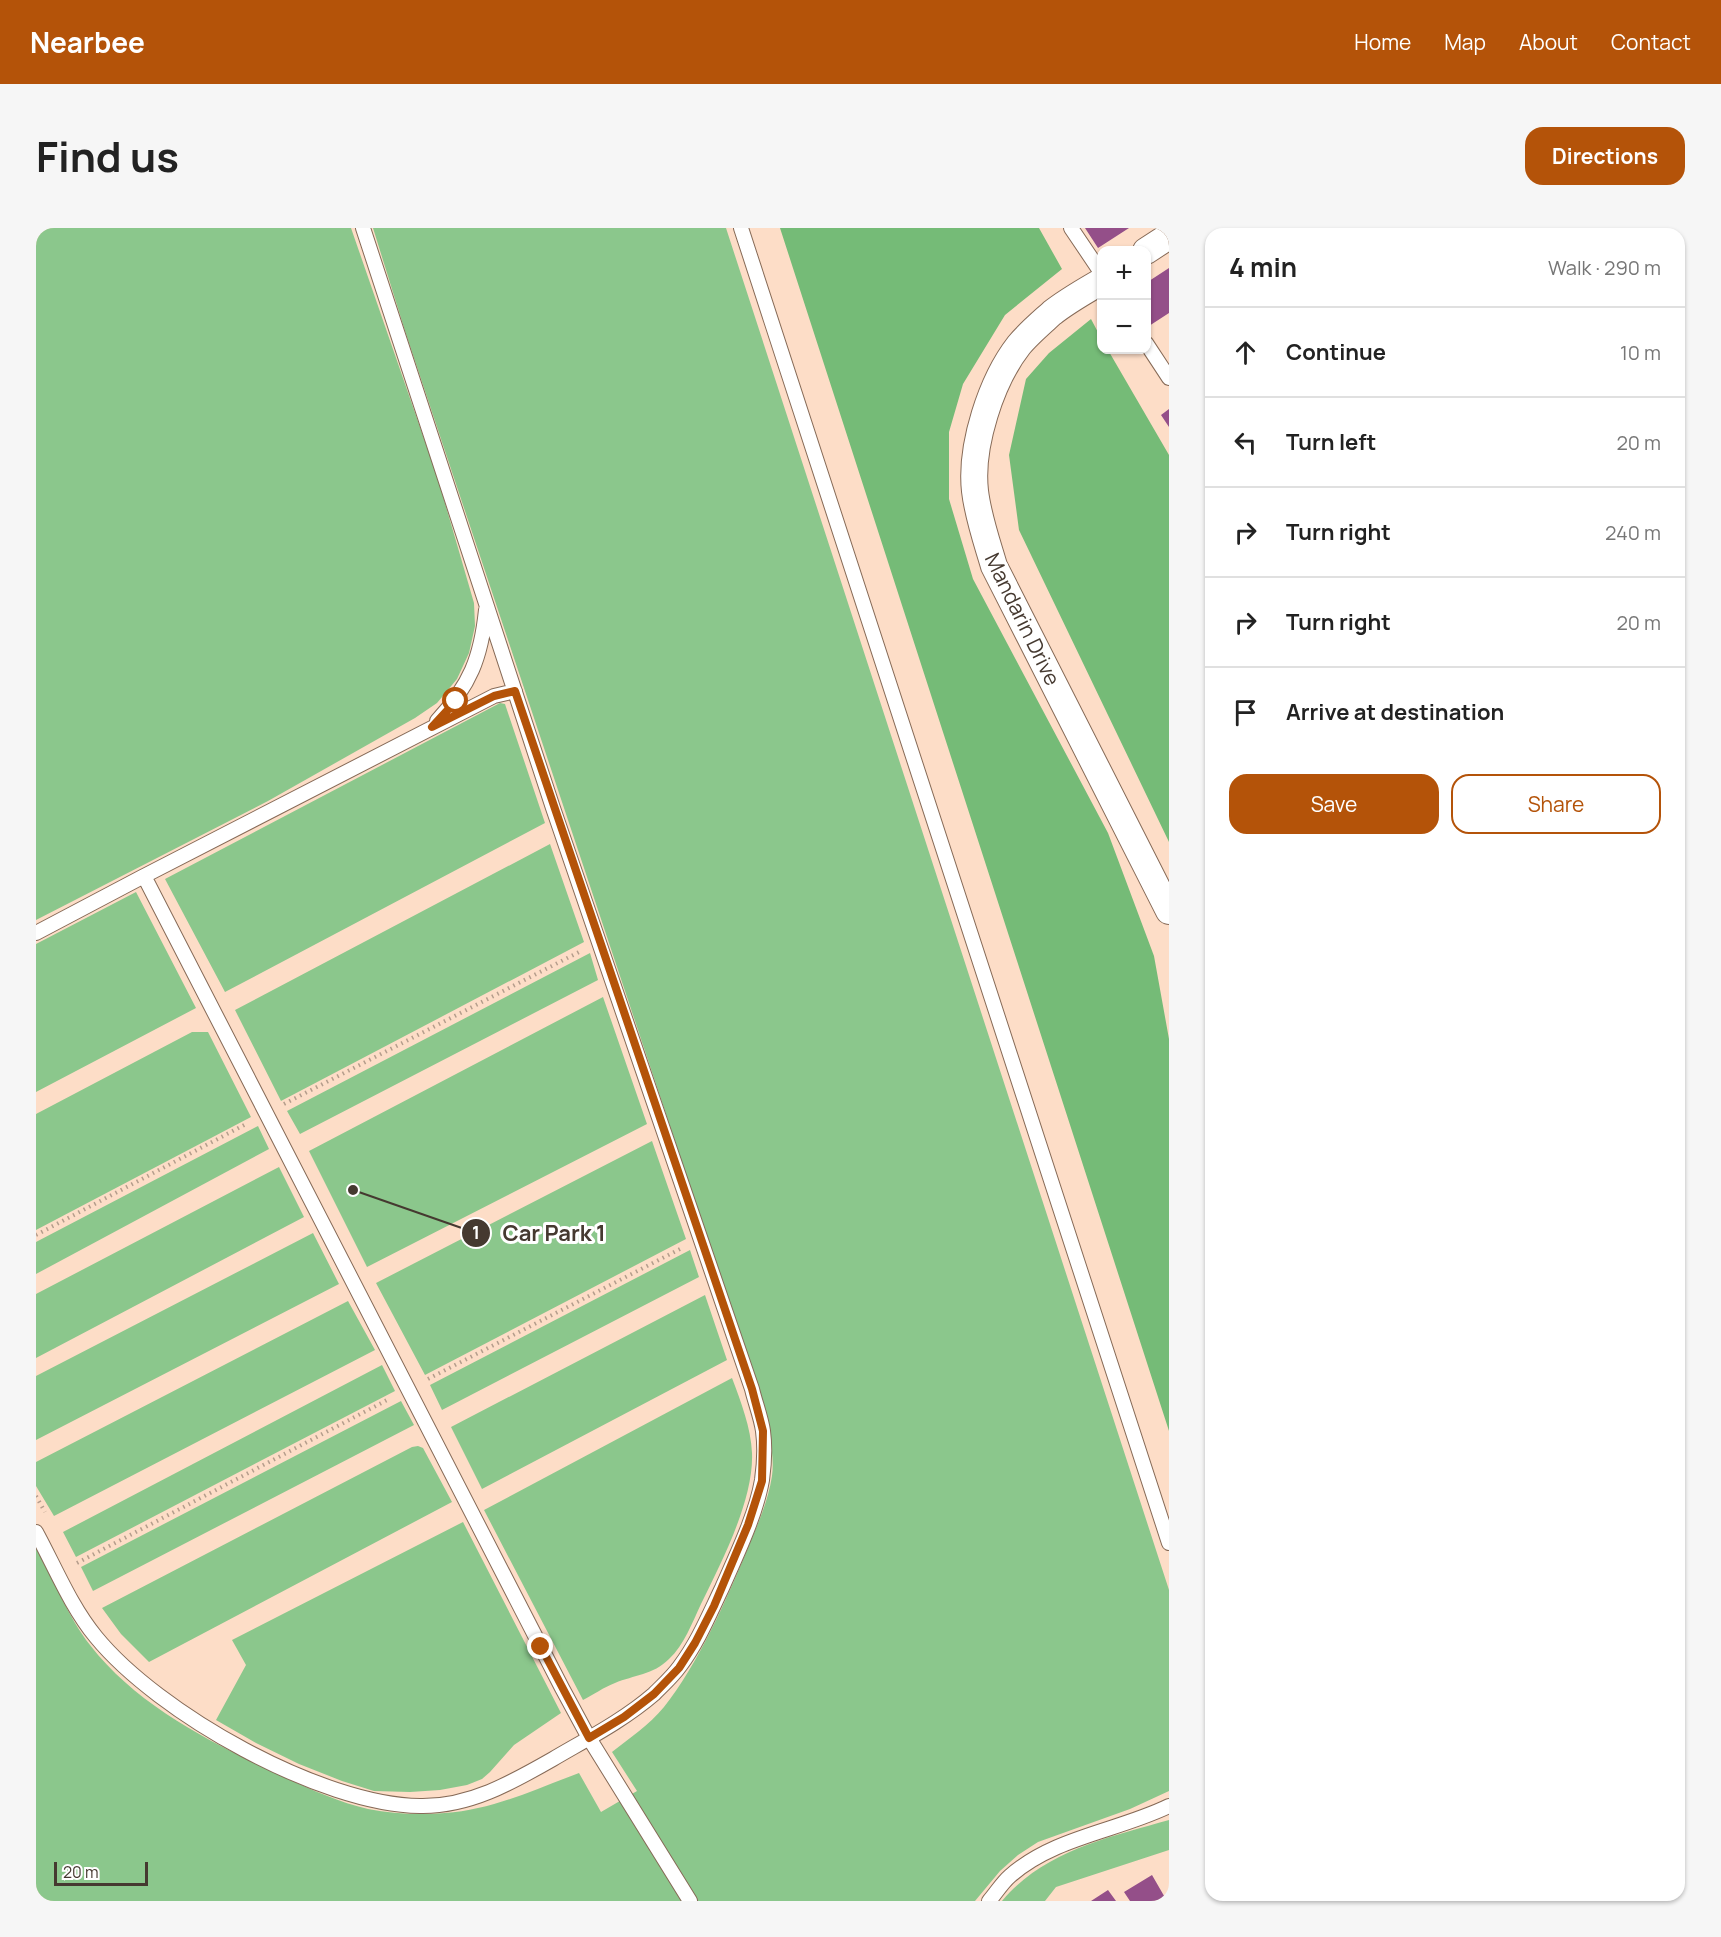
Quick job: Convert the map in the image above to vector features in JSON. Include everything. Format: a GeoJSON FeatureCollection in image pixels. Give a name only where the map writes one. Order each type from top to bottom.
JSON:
{"type":"FeatureCollection","features":[{"type":"Feature","properties":{"kind":"street"},"geometry":{"type":"LineString","coordinates":[[1151,248],[1169,236]]}},
{"type":"Feature","properties":{"kind":"street","name":"Mandarin Drive"},"geometry":{"type":"LineString","coordinates":[[1097,284],[1053,312],[1020,345],[1001,374],[986,414],[975,458],[975,491],[982,527],[994,566],[1169,911]]}},
{"type":"Feature","properties":{"kind":"lane"},"geometry":{"type":"LineString","coordinates":[[36,1532],[80,1615],[114,1657],[186,1716],[271,1762],[313,1781],[357,1796],[391,1804],[422,1806],[464,1802],[505,1785],[624,1717],[654,1694],[679,1668],[695,1643],[736,1557],[762,1481],[763,1431],[752,1389],[515,691],[363,228]]}},
{"type":"Feature","properties":{"kind":"lane"},"geometry":{"type":"LineString","coordinates":[[741,228],[1169,1543]]}},
{"type":"Feature","properties":{"kind":"lane"},"geometry":{"type":"LineString","coordinates":[[1071,228],[1097,268]]}},
{"type":"Feature","properties":{"kind":"lane"},"geometry":{"type":"LineString","coordinates":[[1151,351],[1169,378]]}},
{"type":"Feature","properties":{"kind":"lane"},"geometry":{"type":"LineString","coordinates":[[432,727],[456,701],[468,681],[484,631],[487,605]]}},
{"type":"Feature","properties":{"kind":"lane"},"geometry":{"type":"LineString","coordinates":[[36,933],[432,727],[494,696],[515,691]]}},
{"type":"Feature","properties":{"kind":"lane"},"geometry":{"type":"LineString","coordinates":[[144,876],[589,1738],[690,1901]]}},
{"type":"Feature","properties":{"kind":"lane"},"geometry":{"type":"LineString","coordinates":[[989,1901],[1009,1877],[1043,1855],[1078,1839],[1150,1815],[1169,1806]]}},
{"type":"Feature","properties":{"kind":"path"},"geometry":{"type":"LineString","coordinates":[[36,1235],[585,949]]}},
{"type":"Feature","properties":{"kind":"path"},"geometry":{"type":"LineString","coordinates":[[74,1565],[683,1247]]}},
{"type":"Feature","properties":{"kind":"path"},"geometry":{"type":"LineString","coordinates":[[36,1496],[49,1519]]}},
{"type":"Feature","properties":{"kind":"green space"},"geometry":{"type":"Polygon","coordinates":[[[36,228],[351,228],[438,479],[474,603],[475,626],[469,653],[457,679],[437,703],[415,718],[268,801],[36,920],[36,228]]]}},
{"type":"Feature","properties":{"kind":"green space"},"geometry":{"type":"Polygon","coordinates":[[[373,228],[726,228],[1169,1590],[1169,1791],[1130,1809],[1038,1842],[1000,1871],[975,1901],[36,1901],[36,1546],[82,1634],[109,1667],[130,1687],[153,1705],[202,1736],[290,1780],[334,1799],[368,1809],[426,1814],[480,1808],[579,1773],[601,1812],[637,1791],[612,1752],[658,1714],[688,1672],[730,1589],[765,1505],[770,1486],[773,1459],[764,1408],[405,331],[373,228]]]}},
{"type":"Feature","properties":{"kind":"green space"},"geometry":{"type":"Polygon","coordinates":[[[780,228],[1039,228],[1062,269],[1005,315],[963,384],[949,432],[949,499],[973,579],[1108,833],[1154,956],[1169,1039],[1169,1431],[780,228]]]}},
{"type":"Feature","properties":{"kind":"green space"},"geometry":{"type":"Polygon","coordinates":[[[1091,319],[1097,330],[1097,354],[1110,354],[1169,455],[1169,842],[1019,530],[1009,455],[1026,379],[1049,353],[1091,319]]]}},
{"type":"Feature","properties":{"kind":"green space"},"geometry":{"type":"Polygon","coordinates":[[[500,703],[505,704],[545,823],[225,992],[165,879],[500,703]]]}},
{"type":"Feature","properties":{"kind":"green space"},"geometry":{"type":"Polygon","coordinates":[[[550,844],[584,942],[281,1101],[235,1010],[550,844]]]}},
{"type":"Feature","properties":{"kind":"green space"},"geometry":{"type":"Polygon","coordinates":[[[136,892],[196,1008],[36,1092],[36,944],[136,892]]]}},
{"type":"Feature","properties":{"kind":"green space"},"geometry":{"type":"Polygon","coordinates":[[[590,953],[598,980],[300,1134],[287,1111],[590,953]]]}},
{"type":"Feature","properties":{"kind":"green space"},"geometry":{"type":"Polygon","coordinates":[[[603,997],[647,1124],[367,1267],[309,1151],[603,997]]]}},
{"type":"Feature","properties":{"kind":"green space"},"geometry":{"type":"Polygon","coordinates":[[[192,1032],[208,1032],[251,1117],[36,1230],[36,1114],[192,1032]]]}},
{"type":"Feature","properties":{"kind":"green space"},"geometry":{"type":"Polygon","coordinates":[[[258,1126],[269,1149],[36,1274],[36,1242],[258,1126]]]}},
{"type":"Feature","properties":{"kind":"green space"},"geometry":{"type":"Polygon","coordinates":[[[652,1141],[686,1239],[425,1375],[376,1283],[652,1141]]]}},
{"type":"Feature","properties":{"kind":"green space"},"geometry":{"type":"Polygon","coordinates":[[[279,1167],[304,1217],[36,1358],[36,1294],[279,1167]]]}},
{"type":"Feature","properties":{"kind":"green space"},"geometry":{"type":"Polygon","coordinates":[[[313,1233],[339,1284],[36,1440],[36,1376],[313,1233]]]}},
{"type":"Feature","properties":{"kind":"green space"},"geometry":{"type":"Polygon","coordinates":[[[690,1250],[699,1277],[442,1410],[430,1385],[690,1250]]]}},
{"type":"Feature","properties":{"kind":"green space"},"geometry":{"type":"Polygon","coordinates":[[[705,1295],[727,1360],[482,1489],[451,1427],[705,1295]]]}},
{"type":"Feature","properties":{"kind":"green space"},"geometry":{"type":"Polygon","coordinates":[[[348,1301],[375,1350],[54,1516],[36,1486],[36,1462],[348,1301]]]}},
{"type":"Feature","properties":{"kind":"green space"},"geometry":{"type":"Polygon","coordinates":[[[382,1365],[395,1391],[76,1557],[63,1532],[382,1365]]]}},
{"type":"Feature","properties":{"kind":"green space"},"geometry":{"type":"Polygon","coordinates":[[[732,1378],[750,1434],[751,1471],[742,1511],[718,1570],[687,1633],[669,1659],[656,1668],[622,1680],[583,1700],[484,1510],[732,1378]]]}},
{"type":"Feature","properties":{"kind":"green space"},"geometry":{"type":"Polygon","coordinates":[[[401,1401],[414,1425],[93,1591],[81,1567],[401,1401]]]}},
{"type":"Feature","properties":{"kind":"green space"},"geometry":{"type":"Polygon","coordinates":[[[412,1447],[423,1448],[452,1502],[149,1662],[121,1634],[102,1608],[412,1447]]]}},
{"type":"Feature","properties":{"kind":"green space"},"geometry":{"type":"Polygon","coordinates":[[[463,1522],[561,1713],[514,1745],[482,1779],[467,1785],[440,1790],[374,1791],[299,1764],[216,1720],[246,1665],[232,1640],[463,1522]]]}},
{"type":"Feature","properties":{"kind":"green space"},"geometry":{"type":"Polygon","coordinates":[[[1169,1820],[1169,1850],[1056,1887],[1045,1901],[1002,1901],[1019,1884],[1057,1858],[1101,1840],[1169,1820]]]}},
{"type":"Feature","properties":{"kind":"building"},"geometry":{"type":"Polygon","coordinates":[[[1085,228],[1129,228],[1101,246],[1097,246],[1085,228]]]}},
{"type":"Feature","properties":{"kind":"building"},"geometry":{"type":"Polygon","coordinates":[[[1169,268],[1169,313],[1151,325],[1151,300],[1151,280],[1169,268]]]}},
{"type":"Feature","properties":{"kind":"building"},"geometry":{"type":"Polygon","coordinates":[[[1169,409],[1169,427],[1161,415],[1169,409]]]}},
{"type":"Feature","properties":{"kind":"building"},"geometry":{"type":"Polygon","coordinates":[[[1152,1875],[1167,1901],[1130,1901],[1124,1892],[1152,1875]]]}},
{"type":"Feature","properties":{"kind":"building"},"geometry":{"type":"Polygon","coordinates":[[[1108,1890],[1116,1901],[1091,1901],[1108,1890]]]}},
{"type":"Feature","properties":{"kind":"place","name":"Car Park 1"},"geometry":{"type":"Point","coordinates":[353,1190]}},
{"type":"Feature","properties":{"kind":"route"},"geometry":{"type":"LineString","coordinates":[[456,701],[432,727],[494,696],[515,691],[752,1389],[763,1431],[762,1481],[736,1557],[695,1643],[679,1668],[654,1694],[624,1717],[589,1738],[541,1647]]}}]}
